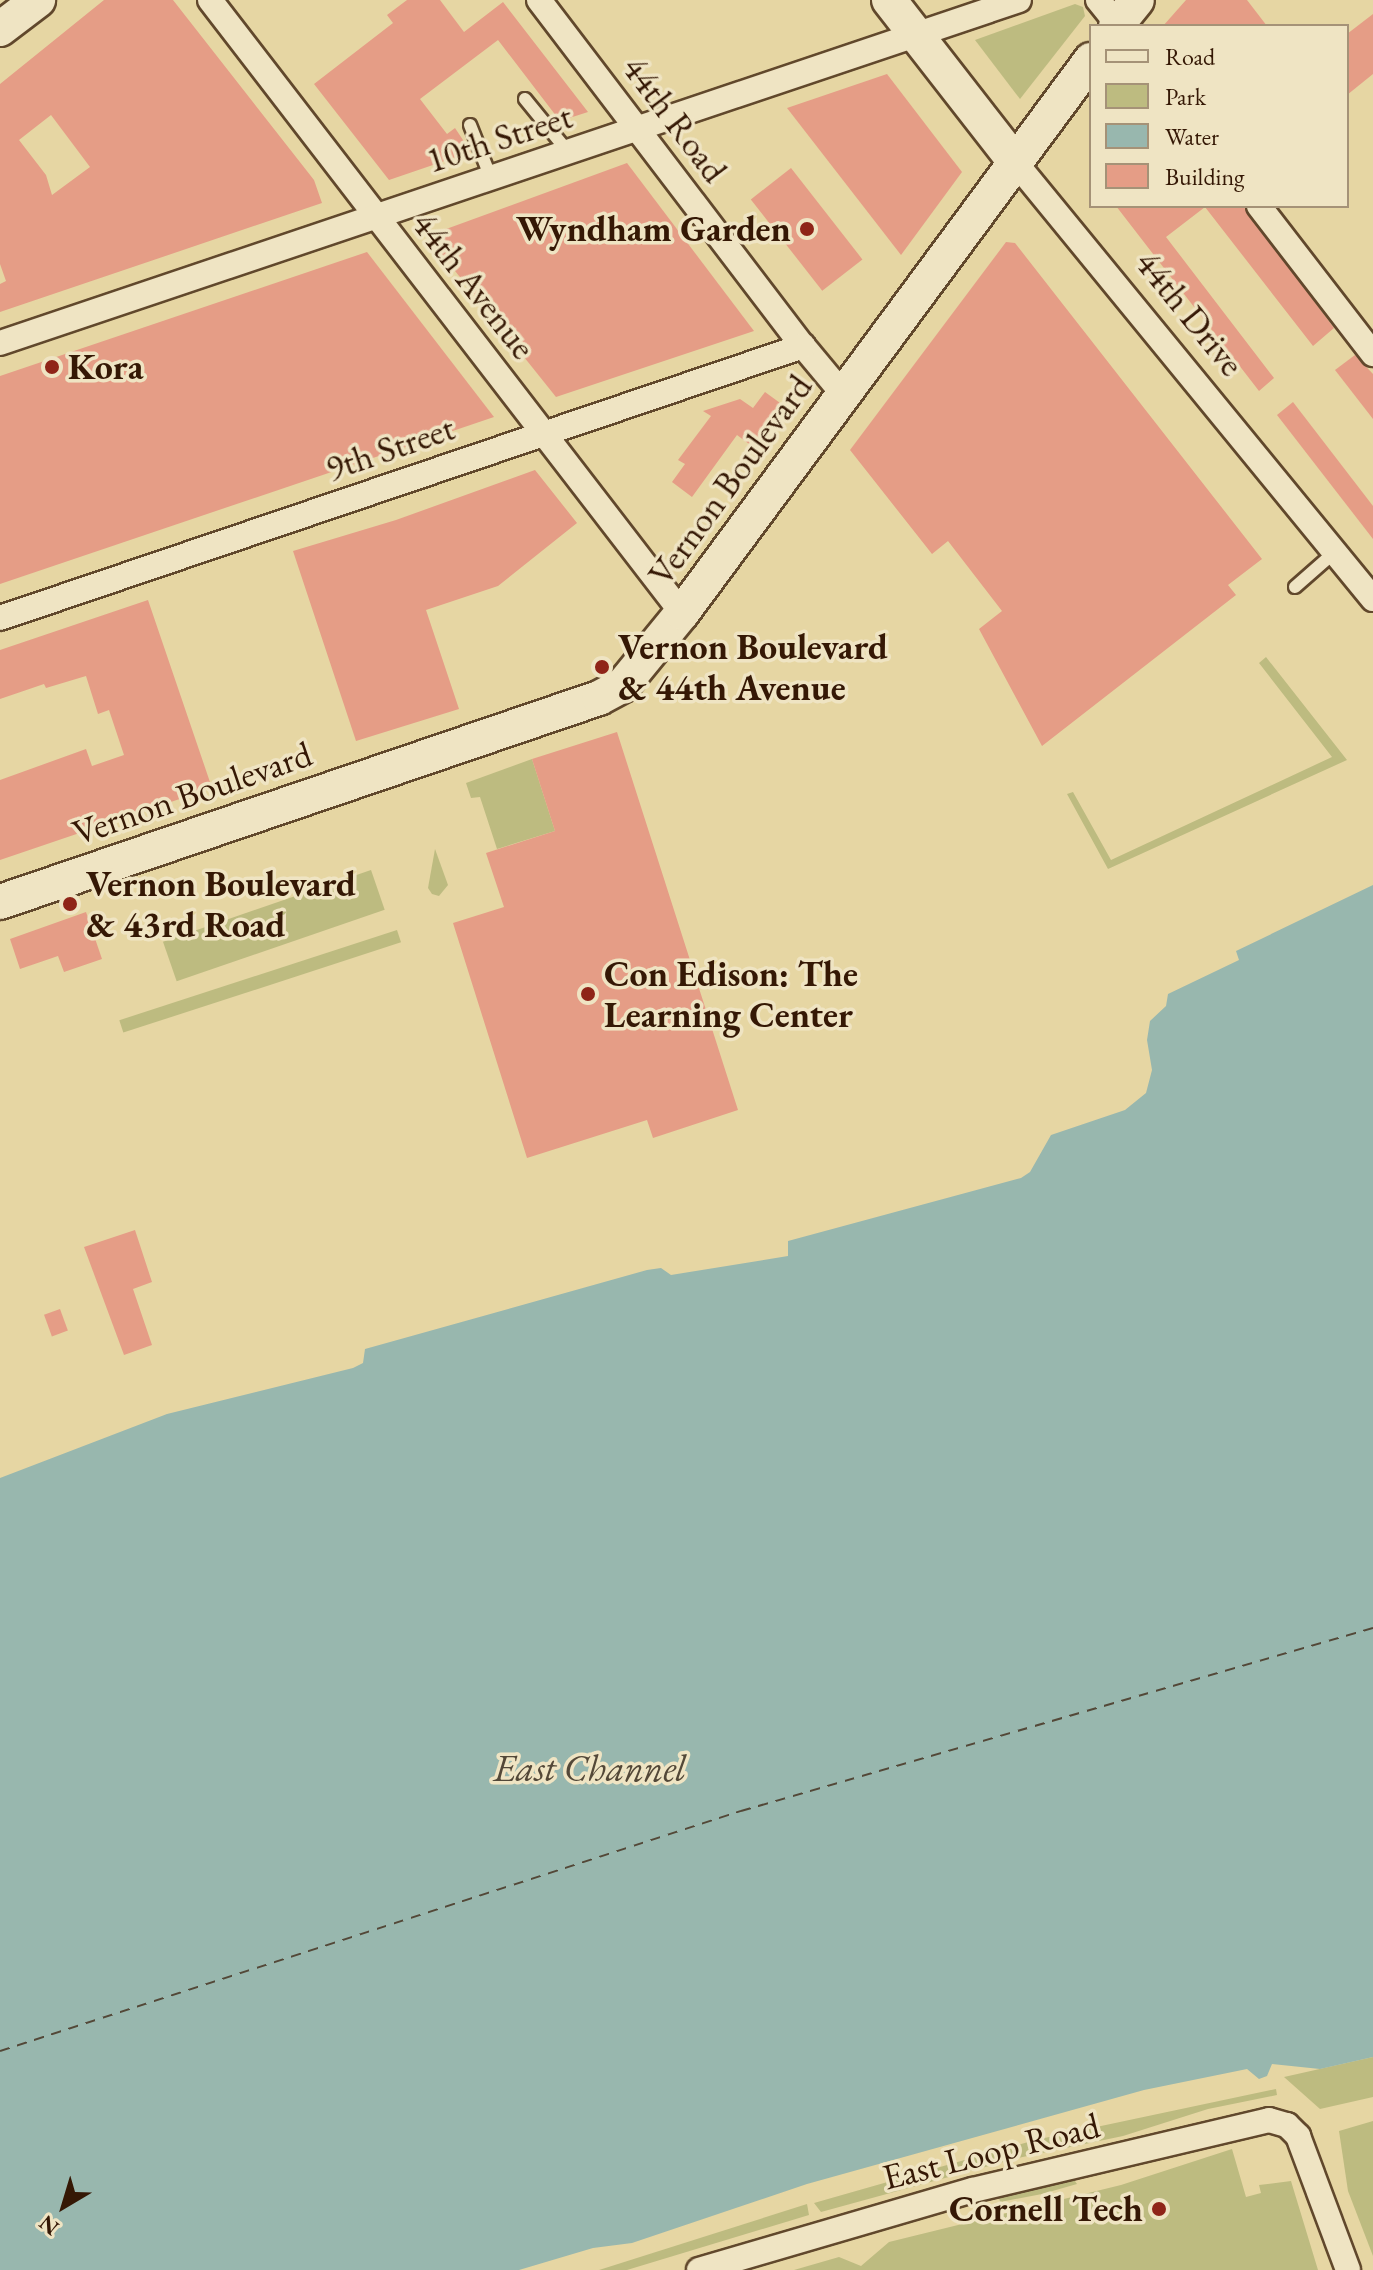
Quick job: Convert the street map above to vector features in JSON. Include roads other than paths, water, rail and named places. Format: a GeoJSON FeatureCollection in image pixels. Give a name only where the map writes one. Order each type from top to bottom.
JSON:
{"type":"FeatureCollection","features":[{"type":"Feature","properties":{"kind":"main road"},"geometry":{"type":"LineString","coordinates":[[0,29],[38,0]]}},
{"type":"Feature","properties":{"kind":"main road","name":"44th Drive"},"geometry":{"type":"LineString","coordinates":[[889,0],[1015,162]]}},
{"type":"Feature","properties":{"kind":"main road","name":"Vernon Boulevard"},"geometry":{"type":"LineString","coordinates":[[0,902],[608,694],[631,678],[1089,63]]}},
{"type":"Feature","properties":{"kind":"street","name":"44th Avenue"},"geometry":{"type":"LineString","coordinates":[[210,0],[682,613]]}},
{"type":"Feature","properties":{"kind":"street","name":"44th Road"},"geometry":{"type":"LineString","coordinates":[[539,0],[843,394]]}},
{"type":"Feature","properties":{"kind":"street","name":"10th Street"},"geometry":{"type":"LineString","coordinates":[[0,343],[375,216],[639,131],[1019,0]]}},
{"type":"Feature","properties":{"kind":"street","name":"44th Drive"},"geometry":{"type":"LineString","coordinates":[[1015,162],[1373,599]]}},
{"type":"Feature","properties":{"kind":"street"},"geometry":{"type":"LineString","coordinates":[[1261,208],[1371,347]]}},
{"type":"Feature","properties":{"kind":"street","name":"9th Street"},"geometry":{"type":"LineString","coordinates":[[0,618],[803,346]]}},
{"type":"Feature","properties":{"kind":"street","name":"East Loop Road"},"geometry":{"type":"LineString","coordinates":[[699,2270],[959,2193],[1258,2122],[1282,2122],[1298,2136],[1348,2270]]}},
{"type":"Feature","properties":{"kind":"lane"},"geometry":{"type":"LineString","coordinates":[[525,99],[569,153]]}},
{"type":"Feature","properties":{"kind":"lane"},"geometry":{"type":"LineString","coordinates":[[470,125],[491,178]]}},
{"type":"Feature","properties":{"kind":"lane"},"geometry":{"type":"LineString","coordinates":[[1295,587],[1335,552]]}},
{"type":"Feature","properties":{"kind":"water","name":"East Channel"},"geometry":{"type":"Polygon","coordinates":[[[1373,885],[1373,2057],[1320,2069],[1272,2064],[1267,2076],[1259,2079],[1247,2069],[1144,2090],[807,2184],[632,2243],[593,2248],[519,2270],[0,2270],[0,1478],[167,1414],[353,1368],[363,1363],[365,1349],[647,1270],[661,1268],[671,1275],[788,1256],[788,1241],[1021,1178],[1030,1172],[1051,1135],[1125,1110],[1146,1093],[1152,1070],[1147,1040],[1150,1021],[1166,1006],[1168,994],[1239,960],[1236,951],[1373,885]]]}},
{"type":"Feature","properties":{"kind":"place","name":"Wyndham Garden"},"geometry":{"type":"Point","coordinates":[807,229]}},
{"type":"Feature","properties":{"kind":"place","name":"Kora"},"geometry":{"type":"Point","coordinates":[52,367]}},
{"type":"Feature","properties":{"kind":"place","name":"Vernon Boulevard & 44th Avenue"},"geometry":{"type":"Point","coordinates":[602,667]}},
{"type":"Feature","properties":{"kind":"place","name":"Vernon Boulevard & 43rd Road"},"geometry":{"type":"Point","coordinates":[70,904]}},
{"type":"Feature","properties":{"kind":"place","name":"Con Edison: The Learning Center"},"geometry":{"type":"Point","coordinates":[588,994]}},
{"type":"Feature","properties":{"kind":"place","name":"Cornell Tech"},"geometry":{"type":"Point","coordinates":[1159,2209]}}]}
